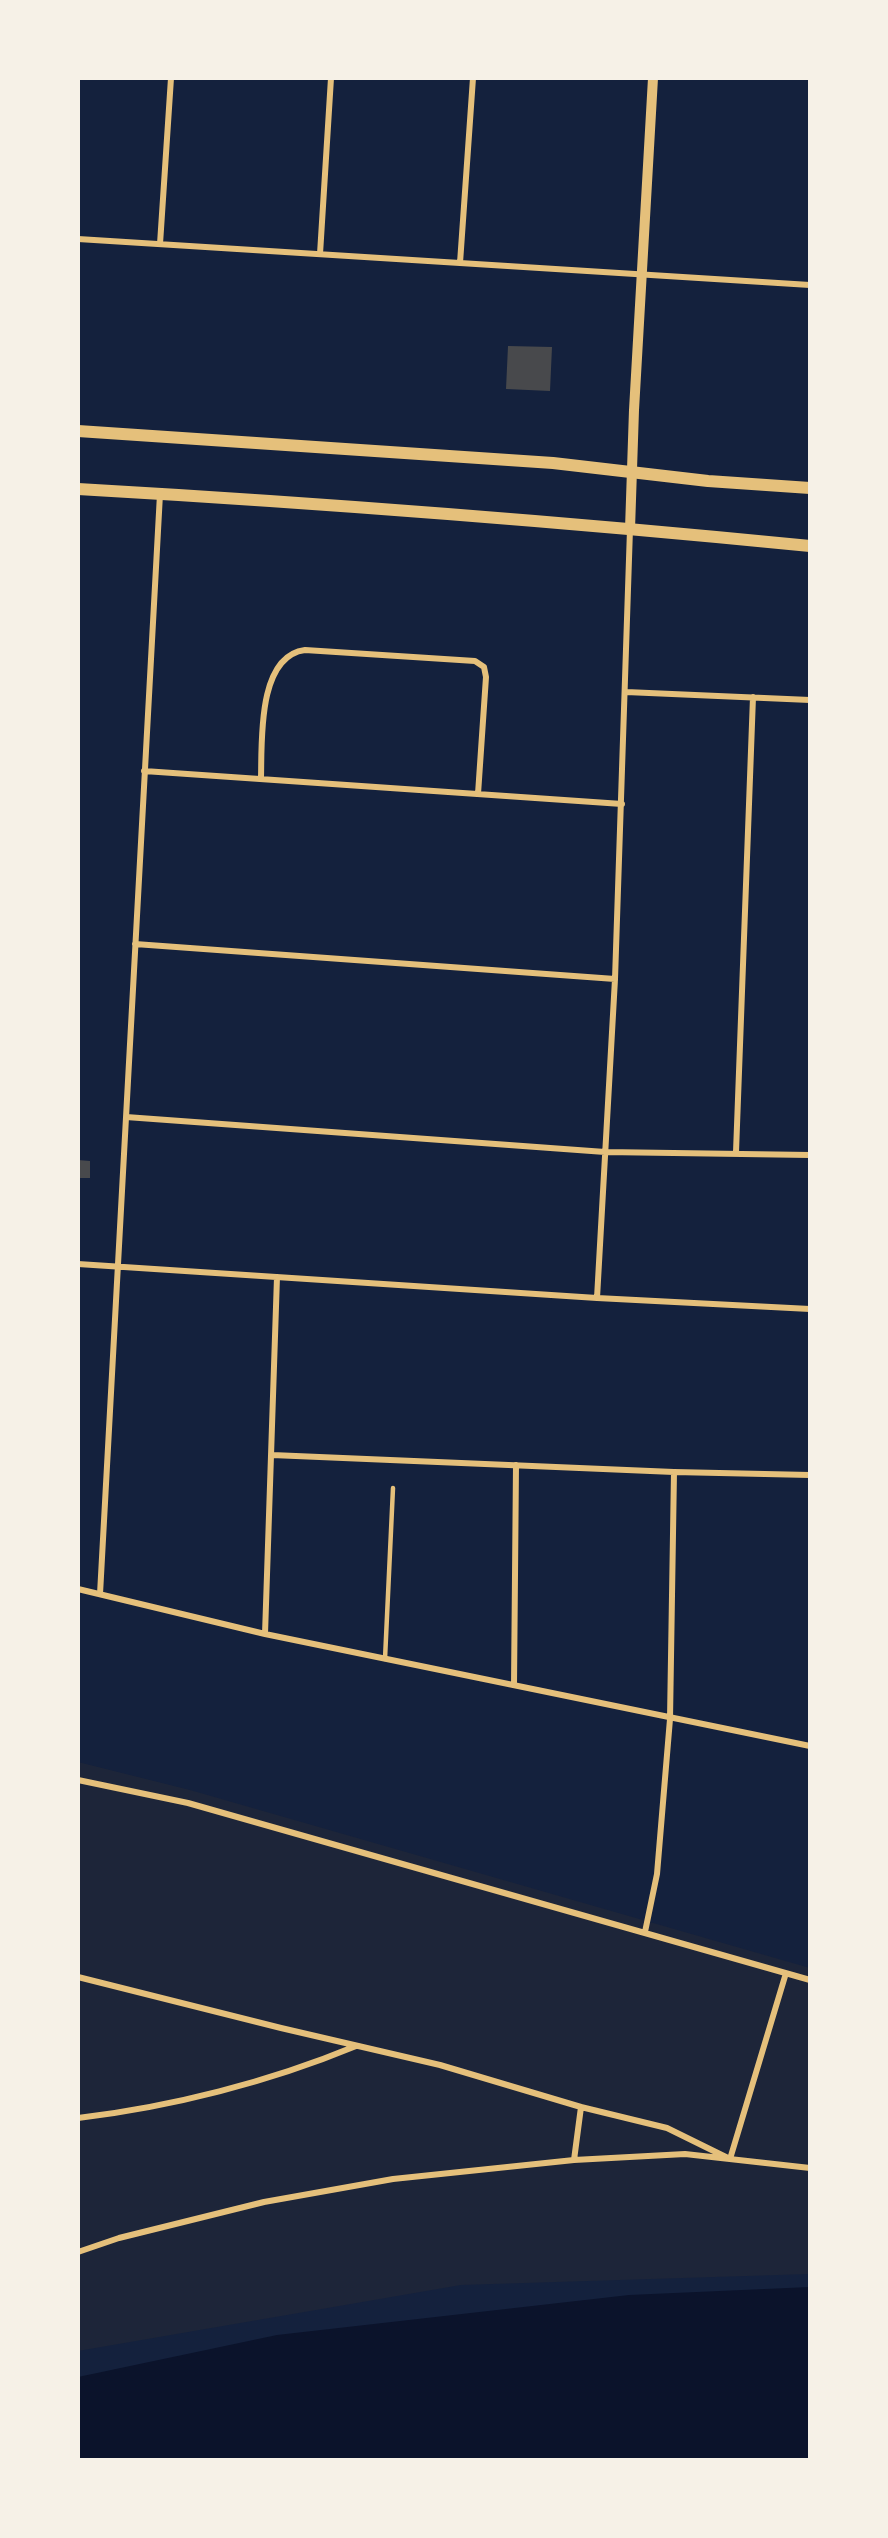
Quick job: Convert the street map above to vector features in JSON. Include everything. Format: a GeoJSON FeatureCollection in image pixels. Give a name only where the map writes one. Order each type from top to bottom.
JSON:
{"type":"FeatureCollection","features":[{"type":"Feature","properties":{"kind":"main road"},"geometry":{"type":"LineString","coordinates":[[78,431],[553,463],[633,474],[810,488]]}},
{"type":"Feature","properties":{"kind":"main road"},"geometry":{"type":"LineString","coordinates":[[78,489],[630,528],[810,546]]}},
{"type":"Feature","properties":{"kind":"street"},"geometry":{"type":"LineString","coordinates":[[160,244],[171,78]]}},
{"type":"Feature","properties":{"kind":"street"},"geometry":{"type":"LineString","coordinates":[[320,254],[331,78]]}},
{"type":"Feature","properties":{"kind":"street"},"geometry":{"type":"LineString","coordinates":[[460,263],[472,78]]}},
{"type":"Feature","properties":{"kind":"street"},"geometry":{"type":"LineString","coordinates":[[597,1298],[615,979],[634,410],[653,78]]}},
{"type":"Feature","properties":{"kind":"street"},"geometry":{"type":"LineString","coordinates":[[78,239],[810,285]]}},
{"type":"Feature","properties":{"kind":"street"},"geometry":{"type":"LineString","coordinates":[[100,1594],[160,494]]}},
{"type":"Feature","properties":{"kind":"street"},"geometry":{"type":"LineString","coordinates":[[261,778],[266,693],[283,662],[295,651],[396,655],[475,662],[484,667],[486,677],[478,794]]}},
{"type":"Feature","properties":{"kind":"street"},"geometry":{"type":"LineString","coordinates":[[626,692],[810,699]]}},
{"type":"Feature","properties":{"kind":"street"},"geometry":{"type":"LineString","coordinates":[[736,1152],[753,698]]}},
{"type":"Feature","properties":{"kind":"street"},"geometry":{"type":"LineString","coordinates":[[144,771],[622,804]]}},
{"type":"Feature","properties":{"kind":"street"},"geometry":{"type":"LineString","coordinates":[[135,944],[615,979]]}},
{"type":"Feature","properties":{"kind":"street"},"geometry":{"type":"LineString","coordinates":[[126,1118],[605,1152],[736,1152],[810,1155]]}},
{"type":"Feature","properties":{"kind":"street"},"geometry":{"type":"LineString","coordinates":[[78,1264],[597,1298],[810,1309]]}},
{"type":"Feature","properties":{"kind":"street"},"geometry":{"type":"LineString","coordinates":[[264,1634],[272,1455],[276,1277]]}},
{"type":"Feature","properties":{"kind":"street"},"geometry":{"type":"LineString","coordinates":[[272,1455],[674,1472],[810,1475]]}},
{"type":"Feature","properties":{"kind":"street"},"geometry":{"type":"LineString","coordinates":[[514,1685],[516,1465]]}},
{"type":"Feature","properties":{"kind":"street"},"geometry":{"type":"LineString","coordinates":[[645,1932],[658,1863],[670,1719],[674,1472]]}},
{"type":"Feature","properties":{"kind":"street"},"geometry":{"type":"LineString","coordinates":[[78,1589],[264,1634],[810,1746]]}},
{"type":"Feature","properties":{"kind":"street"},"geometry":{"type":"LineString","coordinates":[[78,1780],[188,1803],[810,1980]]}},
{"type":"Feature","properties":{"kind":"street"},"geometry":{"type":"LineString","coordinates":[[730,2159],[786,1973]]}},
{"type":"Feature","properties":{"kind":"street"},"geometry":{"type":"LineString","coordinates":[[78,1977],[440,2065],[581,2107],[667,2128],[730,2159]]}},
{"type":"Feature","properties":{"kind":"street"},"geometry":{"type":"LineString","coordinates":[[78,2118],[218,2092],[321,2061],[357,2046]]}},
{"type":"Feature","properties":{"kind":"street"},"geometry":{"type":"LineString","coordinates":[[574,2160],[581,2107]]}},
{"type":"Feature","properties":{"kind":"street"},"geometry":{"type":"LineString","coordinates":[[78,2252],[119,2238],[264,2202],[370,2183],[574,2160],[685,2154],[810,2168]]}},
{"type":"Feature","properties":{"kind":"lane"},"geometry":{"type":"LineString","coordinates":[[385,1659],[393,1488]]}},
{"type":"Feature","properties":{"kind":"shaded area"},"geometry":{"type":"Polygon","coordinates":[[[78,1762],[190,1790],[810,1968],[810,2274],[461,2285],[78,2351],[78,1762]]]}},
{"type":"Feature","properties":{"kind":"shaded area"},"geometry":{"type":"Polygon","coordinates":[[[810,2287],[810,2460],[78,2460],[78,2377],[277,2335],[629,2295],[810,2287]]]}},
{"type":"Feature","properties":{"kind":"building"},"geometry":{"type":"Polygon","coordinates":[[[508,346],[552,347],[550,391],[506,389],[508,346]]]}},
{"type":"Feature","properties":{"kind":"building"},"geometry":{"type":"Polygon","coordinates":[[[78,1160],[90,1161],[90,1178],[78,1178],[78,1160]]]}}]}
